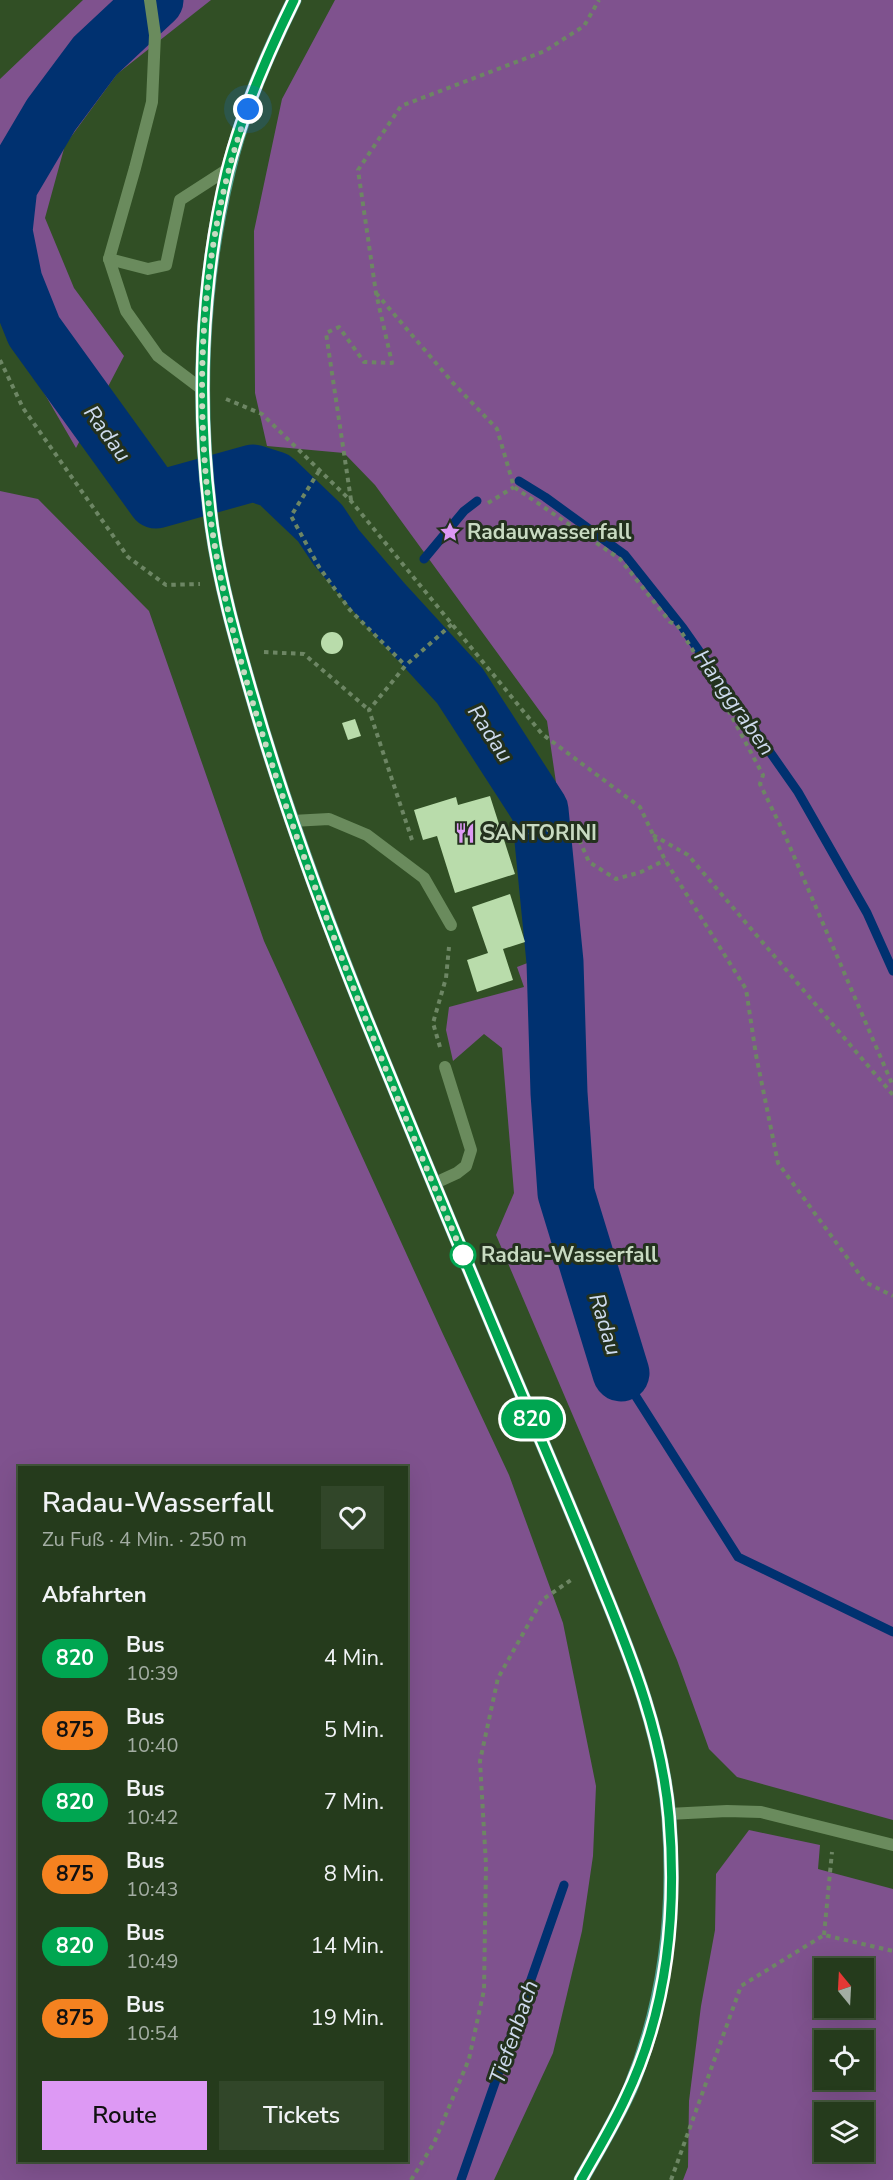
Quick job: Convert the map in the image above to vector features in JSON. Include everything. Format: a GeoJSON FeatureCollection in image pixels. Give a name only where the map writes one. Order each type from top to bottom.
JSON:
{"type":"FeatureCollection","features":[{"type":"Feature","properties":{"kind":"main road"},"geometry":{"type":"LineString","coordinates":[[294,0],[273,42],[240,129],[228,169],[208,284],[203,390],[204,445],[213,530],[222,584],[239,651],[292,821],[348,974],[433,1184],[625,1640],[650,1716],[662,1765],[669,1814],[671,1904],[657,2010],[627,2095],[580,2180]]}},
{"type":"Feature","properties":{"kind":"street"},"geometry":{"type":"LineString","coordinates":[[150,0],[155,35],[152,102],[109,259],[126,311],[158,356],[203,390]]}},
{"type":"Feature","properties":{"kind":"street"},"geometry":{"type":"LineString","coordinates":[[109,259],[148,269],[166,265],[180,201],[228,169]]}},
{"type":"Feature","properties":{"kind":"street"},"geometry":{"type":"LineString","coordinates":[[292,821],[329,819],[367,835],[424,878],[451,925]]}},
{"type":"Feature","properties":{"kind":"street"},"geometry":{"type":"LineString","coordinates":[[433,1184],[457,1173],[466,1166],[471,1150],[445,1067]]}},
{"type":"Feature","properties":{"kind":"street"},"geometry":{"type":"LineString","coordinates":[[669,1814],[761,1812],[893,1845]]}},
{"type":"Feature","properties":{"kind":"path"},"geometry":{"type":"LineString","coordinates":[[351,501],[326,333],[339,327],[364,362],[392,363],[376,293],[358,170],[401,106],[545,51],[584,26],[599,0]]}},
{"type":"Feature","properties":{"kind":"path"},"geometry":{"type":"LineString","coordinates":[[376,293],[497,429],[514,487],[620,559],[670,622],[676,625],[717,689],[763,775],[760,784],[784,834],[893,1086]]}},
{"type":"Feature","properties":{"kind":"path"},"geometry":{"type":"LineString","coordinates":[[0,360],[23,408],[128,557],[166,585],[222,584]]}},
{"type":"Feature","properties":{"kind":"path"},"geometry":{"type":"LineString","coordinates":[[203,390],[261,414],[351,501],[542,734],[640,807],[665,860],[746,989],[756,1055],[778,1163],[865,1282],[893,1296]]}},
{"type":"Feature","properties":{"kind":"path"},"geometry":{"type":"LineString","coordinates":[[319,471],[291,516],[319,567],[350,610],[405,665]]}},
{"type":"Feature","properties":{"kind":"path"},"geometry":{"type":"LineString","coordinates":[[488,503],[514,487]]}},
{"type":"Feature","properties":{"kind":"path"},"geometry":{"type":"LineString","coordinates":[[369,710],[405,665],[452,624]]}},
{"type":"Feature","properties":{"kind":"path"},"geometry":{"type":"LineString","coordinates":[[239,651],[304,654],[369,710],[424,878]]}},
{"type":"Feature","properties":{"kind":"path"},"geometry":{"type":"LineString","coordinates":[[529,835],[572,823],[589,862],[616,879],[640,872],[665,860]]}},
{"type":"Feature","properties":{"kind":"path"},"geometry":{"type":"LineString","coordinates":[[653,835],[688,855],[893,1095]]}},
{"type":"Feature","properties":{"kind":"path"},"geometry":{"type":"LineString","coordinates":[[445,1067],[433,1023],[446,978],[451,925]]}},
{"type":"Feature","properties":{"kind":"path"},"geometry":{"type":"LineString","coordinates":[[411,2180],[434,2144],[469,2059],[484,1990],[486,1865],[480,1761],[498,1678],[542,1600],[594,1565]]}},
{"type":"Feature","properties":{"kind":"path"},"geometry":{"type":"LineString","coordinates":[[824,1935],[834,1830]]}},
{"type":"Feature","properties":{"kind":"path"},"geometry":{"type":"LineString","coordinates":[[671,2180],[741,1986],[824,1935],[893,1951]]}},
{"type":"Feature","properties":{"kind":"shaded area"},"geometry":{"type":"Polygon","coordinates":[[[83,0],[211,0],[117,74],[65,145],[45,218],[74,288],[124,356],[76,448],[0,317],[0,79],[83,0]]]}},
{"type":"Feature","properties":{"kind":"shaded area"},"geometry":{"type":"Polygon","coordinates":[[[335,0],[893,0],[893,1820],[737,1777],[709,1749],[677,1660],[496,1235],[514,1193],[502,1048],[484,1034],[453,1061],[446,1030],[449,1007],[524,987],[517,967],[572,946],[566,851],[547,721],[375,485],[344,453],[267,446],[255,393],[254,231],[282,99],[335,0]]]}},
{"type":"Feature","properties":{"kind":"shaded area"},"geometry":{"type":"Polygon","coordinates":[[[0,491],[38,499],[149,611],[264,941],[509,1475],[563,1623],[596,1786],[593,1856],[582,1931],[553,2053],[494,2180],[0,2180],[0,491]]]}},
{"type":"Feature","properties":{"kind":"shaded area"},"geometry":{"type":"Polygon","coordinates":[[[749,1830],[820,1845],[818,1869],[893,1889],[893,2180],[683,2180],[688,2167],[689,2101],[701,2006],[715,1930],[716,1874],[749,1830]]]}},
{"type":"Feature","properties":{"kind":"building"},"geometry":{"type":"Polygon","coordinates":[[[332,632],[340,635],[343,643],[340,651],[332,654],[324,651],[321,643],[324,635],[332,632]]]}},
{"type":"Feature","properties":{"kind":"building"},"geometry":{"type":"Polygon","coordinates":[[[355,719],[361,736],[348,740],[342,723],[355,719]]]}},
{"type":"Feature","properties":{"kind":"building"},"geometry":{"type":"Polygon","coordinates":[[[490,796],[515,874],[455,893],[437,836],[423,840],[414,810],[456,797],[458,805],[490,796]]]}},
{"type":"Feature","properties":{"kind":"building"},"geometry":{"type":"Polygon","coordinates":[[[510,894],[525,942],[503,949],[513,980],[477,992],[467,960],[488,953],[472,907],[510,894]]]}},
{"type":"Feature","properties":{"kind":"waterway","name":"Radau"},"geometry":{"type":"LineString","coordinates":[[155,0],[95,56],[51,115],[9,186],[4,231],[14,281],[34,331],[156,500],[253,473],[275,480],[320,523],[336,547],[383,602],[460,686],[540,810],[555,962],[559,1093],[566,1193],[621,1373]]}},
{"type":"Feature","properties":{"kind":"waterway","name":"Hanggraben"},"geometry":{"type":"LineString","coordinates":[[519,481],[625,555],[683,628],[798,792],[867,913],[893,971]]}},
{"type":"Feature","properties":{"kind":"waterway","name":"Hanggraben"},"geometry":{"type":"LineString","coordinates":[[424,559],[464,511],[477,501]]}},
{"type":"Feature","properties":{"kind":"waterway","name":"Radau"},"geometry":{"type":"LineString","coordinates":[[621,1373],[738,1557],[893,1632]]}},
{"type":"Feature","properties":{"kind":"waterway","name":"Tiefenbach"},"geometry":{"type":"LineString","coordinates":[[461,2180],[564,1885]]}},
{"type":"Feature","properties":{"kind":"bus line","name":"820"},"geometry":{"type":"LineString","coordinates":[[294,0],[273,42],[240,129],[228,169],[208,284],[203,390],[204,445],[213,530],[222,584],[239,651],[263,734],[309,871],[433,1184],[625,1640],[653,1726],[662,1765],[669,1814],[671,1858],[671,1904],[664,1975],[657,2010],[627,2095],[581,2180]]}},
{"type":"Feature","properties":{"kind":"place","name":"Radauwasserfall"},"geometry":{"type":"Point","coordinates":[450,532]}},
{"type":"Feature","properties":{"kind":"place","name":"SANTORINI"},"geometry":{"type":"Point","coordinates":[465,833]}},
{"type":"Feature","properties":{"kind":"place","name":"Radau-Wasserfall"},"geometry":{"type":"Point","coordinates":[463,1255]}},
{"type":"Feature","properties":{"kind":"route"},"geometry":{"type":"LineString","coordinates":[[248,109],[228,169],[216,232],[208,284],[205,336],[204,445],[207,484],[222,584],[263,734],[309,871],[463,1255]]}}]}
